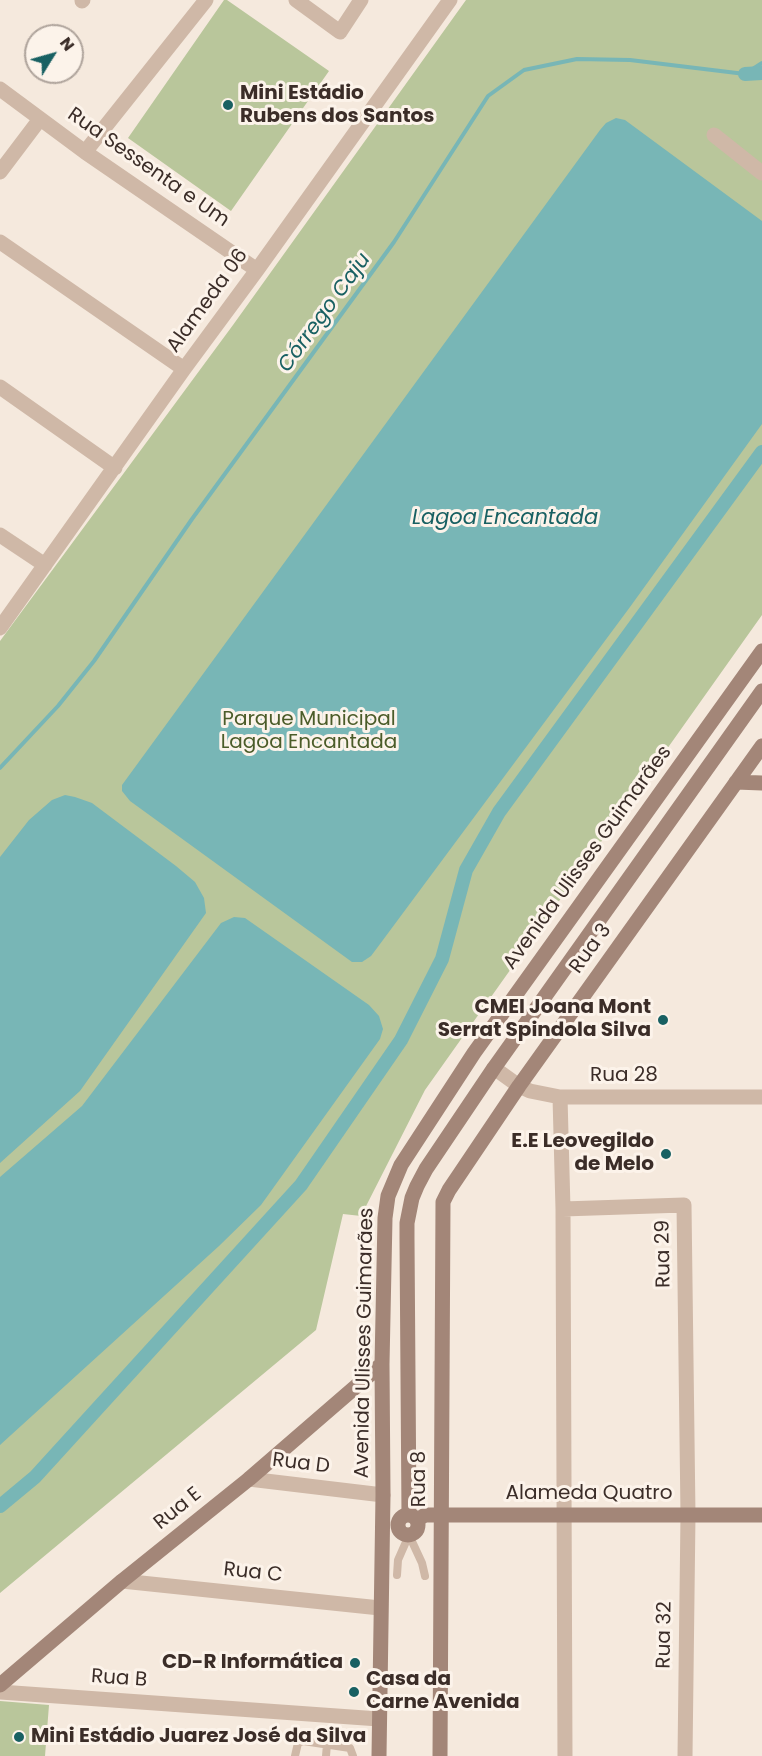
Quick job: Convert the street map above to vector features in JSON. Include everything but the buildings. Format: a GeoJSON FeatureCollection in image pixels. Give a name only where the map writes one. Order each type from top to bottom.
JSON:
{"type":"FeatureCollection","features":[{"type":"Feature","properties":{"kind":"main road","name":"Avenida Ulisses Guimarães"},"geometry":{"type":"LineString","coordinates":[[402,1520],[383,1495],[382,1364],[385,1218],[388,1196],[401,1165],[474,1053],[762,651]]}},
{"type":"Feature","properties":{"kind":"main road","name":"Avenida Ulisses Guimarães"},"geometry":{"type":"LineString","coordinates":[[379,1756],[380,1608],[402,1520],[407,1251],[412,1198],[426,1169],[494,1068],[762,691]]}},
{"type":"Feature","properties":{"kind":"main road"},"geometry":{"type":"LineString","coordinates":[[736,782],[762,746]]}},
{"type":"Feature","properties":{"kind":"main road"},"geometry":{"type":"LineString","coordinates":[[736,782],[762,783]]}},
{"type":"Feature","properties":{"kind":"main road","name":"Rua 3"},"geometry":{"type":"LineString","coordinates":[[443,1202],[519,1086],[736,782]]}},
{"type":"Feature","properties":{"kind":"main road"},"geometry":{"type":"LineString","coordinates":[[474,1053],[494,1068]]}},
{"type":"Feature","properties":{"kind":"main road","name":"Rua 8"},"geometry":{"type":"LineString","coordinates":[[440,1756],[443,1202]]}},
{"type":"Feature","properties":{"kind":"main road","name":"Rua E"},"geometry":{"type":"LineString","coordinates":[[0,1685],[122,1581],[249,1479],[382,1364]]}},
{"type":"Feature","properties":{"kind":"main road","name":"Alameda Quatro"},"geometry":{"type":"LineString","coordinates":[[402,1520],[425,1515],[762,1515]]}},
{"type":"Feature","properties":{"kind":"main road"},"geometry":{"type":"LineString","coordinates":[[402,1520],[417,1530],[409,1535]]}},
{"type":"Feature","properties":{"kind":"street"},"geometry":{"type":"LineString","coordinates":[[85,152],[206,0]]}},
{"type":"Feature","properties":{"kind":"street"},"geometry":{"type":"LineString","coordinates":[[296,0],[340,32],[361,0]]}},
{"type":"Feature","properties":{"kind":"street","name":"Alameda 06"},"geometry":{"type":"LineString","coordinates":[[0,628],[450,0]]}},
{"type":"Feature","properties":{"kind":"street"},"geometry":{"type":"LineString","coordinates":[[0,89],[40,119]]}},
{"type":"Feature","properties":{"kind":"street","name":"Rua Sessenta e Um"},"geometry":{"type":"LineString","coordinates":[[0,172],[40,119],[257,270]]}},
{"type":"Feature","properties":{"kind":"street"},"geometry":{"type":"LineString","coordinates":[[714,135],[762,173]]}},
{"type":"Feature","properties":{"kind":"street"},"geometry":{"type":"LineString","coordinates":[[0,242],[184,369]]}},
{"type":"Feature","properties":{"kind":"street"},"geometry":{"type":"LineString","coordinates":[[0,387],[115,468]]}},
{"type":"Feature","properties":{"kind":"street"},"geometry":{"type":"LineString","coordinates":[[0,535],[45,566]]}},
{"type":"Feature","properties":{"kind":"street","name":"Rua 28"},"geometry":{"type":"LineString","coordinates":[[494,1068],[530,1091],[560,1097],[762,1097]]}},
{"type":"Feature","properties":{"kind":"street"},"geometry":{"type":"LineString","coordinates":[[560,1097],[563,1209],[565,1756]]}},
{"type":"Feature","properties":{"kind":"street","name":"Rua 29"},"geometry":{"type":"LineString","coordinates":[[563,1209],[684,1204],[688,1515]]}},
{"type":"Feature","properties":{"kind":"street","name":"Rua D"},"geometry":{"type":"LineString","coordinates":[[249,1479],[383,1495]]}},
{"type":"Feature","properties":{"kind":"street","name":"Rua 32"},"geometry":{"type":"LineString","coordinates":[[685,1756],[688,1515]]}},
{"type":"Feature","properties":{"kind":"street","name":"Rua C"},"geometry":{"type":"LineString","coordinates":[[122,1581],[380,1608]]}},
{"type":"Feature","properties":{"kind":"street","name":"Rua B"},"geometry":{"type":"LineString","coordinates":[[0,1692],[379,1719]]}},
{"type":"Feature","properties":{"kind":"lane"},"geometry":{"type":"LineString","coordinates":[[397,1575],[398,1560],[409,1535]]}},
{"type":"Feature","properties":{"kind":"lane"},"geometry":{"type":"LineString","coordinates":[[409,1535],[422,1563],[425,1576]]}},
{"type":"Feature","properties":{"kind":"lane"},"geometry":{"type":"LineString","coordinates":[[295,1756],[298,1743],[303,1741],[350,1748],[353,1756]]}},
{"type":"Feature","properties":{"kind":"lane"},"geometry":{"type":"LineString","coordinates":[[326,1756],[327,1744]]}},
{"type":"Feature","properties":{"kind":"green space","name":"Mini Estádio Rubens dos Santos"},"geometry":{"type":"Polygon","coordinates":[[[224,0],[329,71],[231,211],[128,138],[224,0]]]}},
{"type":"Feature","properties":{"kind":"green space","name":"Parque Municipal Lagoa Encantada"},"geometry":{"type":"Polygon","coordinates":[[[466,0],[762,0],[762,615],[425,1090],[361,1216],[343,1214],[316,1330],[0,1593],[0,641],[233,325],[466,0]]]}},
{"type":"Feature","properties":{"kind":"green space"},"geometry":{"type":"Polygon","coordinates":[[[0,1701],[49,1705],[45,1756],[0,1756],[0,1701]]]}},
{"type":"Feature","properties":{"kind":"water","name":"Lagoa Encantada"},"geometry":{"type":"Polygon","coordinates":[[[616,118],[625,120],[762,221],[762,424],[630,607],[371,956],[362,962],[352,962],[130,801],[122,791],[122,785],[600,130],[606,123],[616,118]]]}},
{"type":"Feature","properties":{"kind":"water"},"geometry":{"type":"Polygon","coordinates":[[[65,795],[92,803],[176,866],[195,882],[204,898],[206,913],[80,1091],[0,1163],[0,857],[29,820],[52,800],[65,795]]]}},
{"type":"Feature","properties":{"kind":"water"},"geometry":{"type":"Polygon","coordinates":[[[234,917],[245,918],[369,1005],[379,1016],[383,1029],[380,1039],[261,1205],[0,1445],[0,1177],[82,1106],[221,923],[234,917]]]}},
{"type":"Feature","properties":{"kind":"waterway","name":"Córrego Caju"},"geometry":{"type":"LineString","coordinates":[[0,768],[58,706],[94,661],[192,519],[394,242],[488,96],[524,70],[577,59],[630,60],[745,74],[762,63]]}},
{"type":"Feature","properties":{"kind":"waterway"},"geometry":{"type":"LineString","coordinates":[[745,74],[762,73]]}},
{"type":"Feature","properties":{"kind":"waterway"},"geometry":{"type":"LineString","coordinates":[[0,1506],[35,1477],[301,1185],[401,1040],[442,959],[466,870],[499,812],[762,452]]}},
{"type":"Feature","properties":{"kind":"place","name":"Mini Estádio Rubens dos Santos"},"geometry":{"type":"Point","coordinates":[228,105]}},
{"type":"Feature","properties":{"kind":"place","name":"CMEI Joana Mont Serrat Spindola Silva"},"geometry":{"type":"Point","coordinates":[663,1020]}},
{"type":"Feature","properties":{"kind":"place","name":"E.E Leovegildo de Melo"},"geometry":{"type":"Point","coordinates":[666,1154]}},
{"type":"Feature","properties":{"kind":"place","name":"CD-R Informática"},"geometry":{"type":"Point","coordinates":[355,1663]}},
{"type":"Feature","properties":{"kind":"place","name":"Casa da Carne Avenida"},"geometry":{"type":"Point","coordinates":[354,1692]}},
{"type":"Feature","properties":{"kind":"place","name":"Mini Estádio Juarez José da Silva"},"geometry":{"type":"Point","coordinates":[19,1737]}}]}
